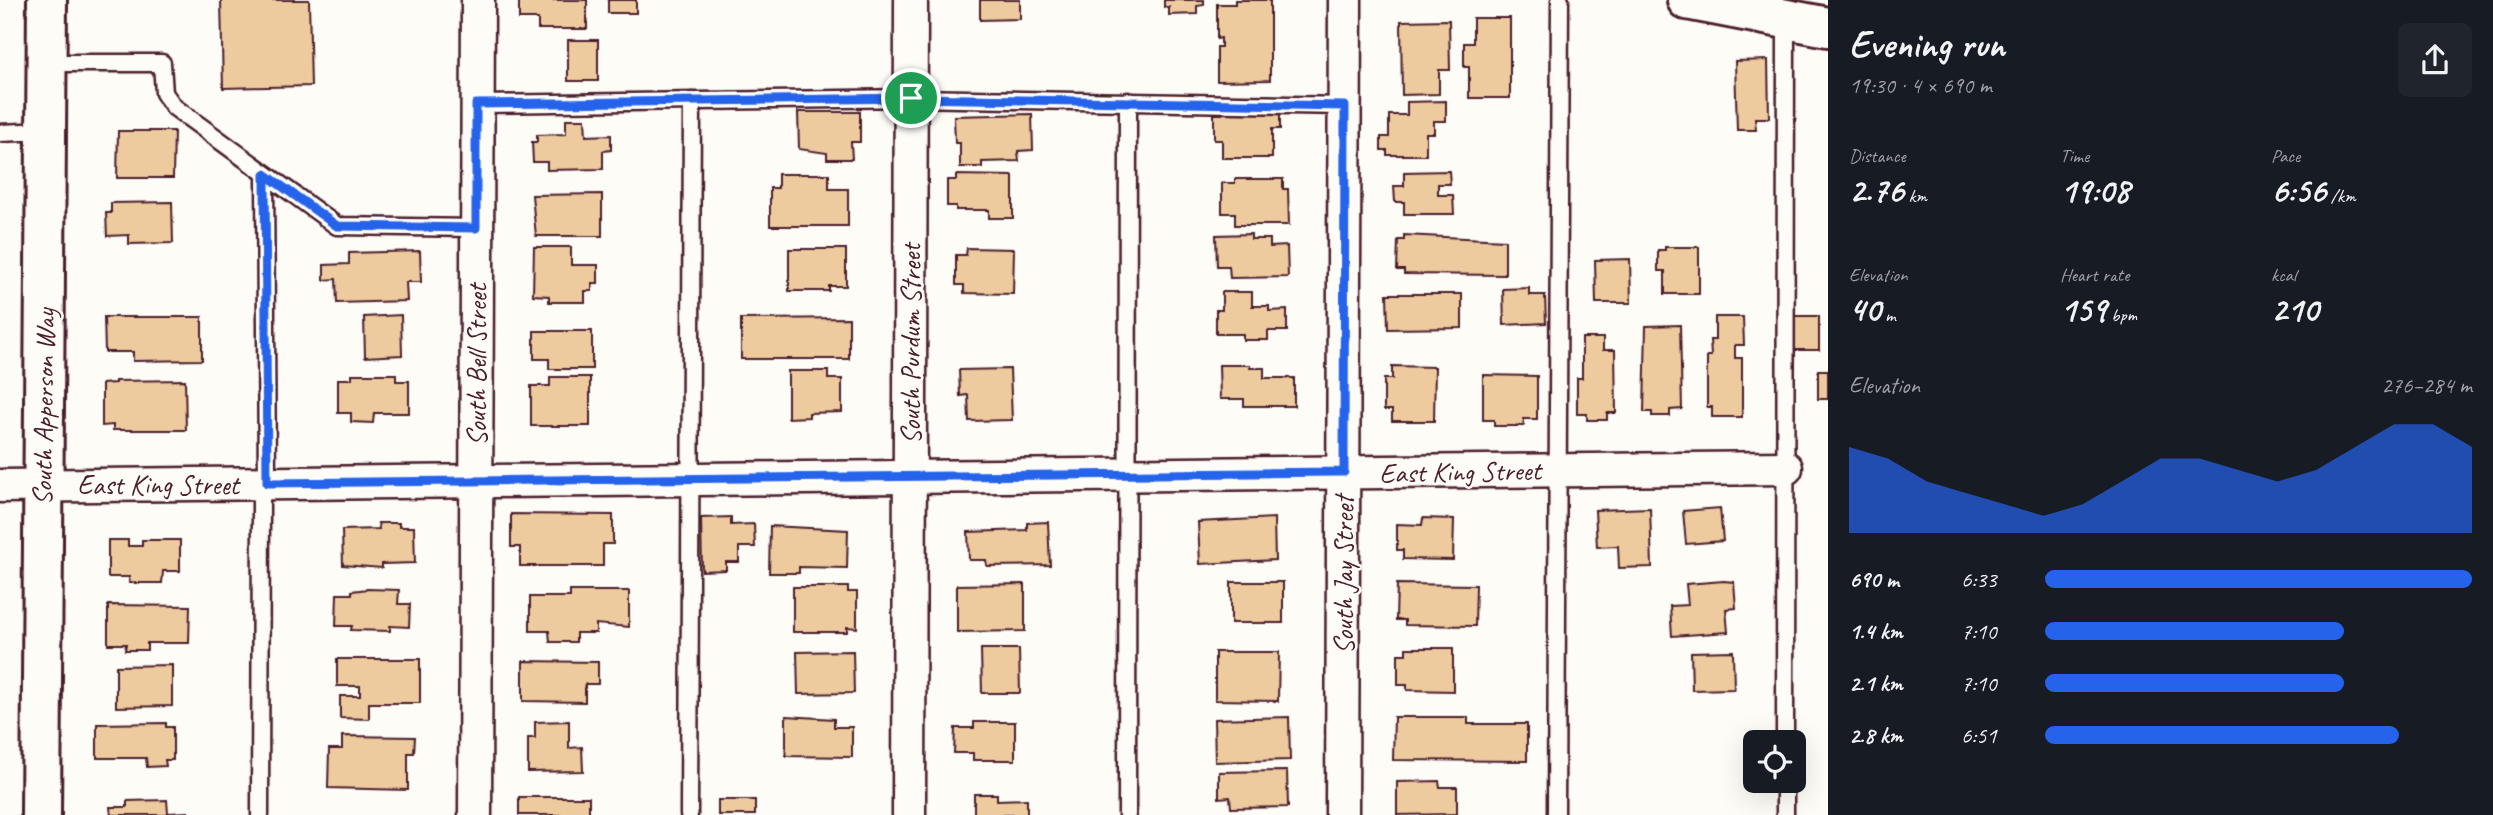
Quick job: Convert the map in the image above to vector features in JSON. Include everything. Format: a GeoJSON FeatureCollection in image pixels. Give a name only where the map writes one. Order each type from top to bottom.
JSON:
{"type":"FeatureCollection","features":[{"type":"Feature","properties":{"kind":"main road","name":"South Apperson Way"},"geometry":{"type":"LineString","coordinates":[[41,815],[47,0]]}},
{"type":"Feature","properties":{"kind":"main road"},"geometry":{"type":"LineString","coordinates":[[1687,0],[1828,27]]}},
{"type":"Feature","properties":{"kind":"street","name":"South Bell Street"},"geometry":{"type":"LineString","coordinates":[[475,815],[478,0]]}},
{"type":"Feature","properties":{"kind":"street","name":"South Purdum Street"},"geometry":{"type":"LineString","coordinates":[[909,815],[911,0]]}},
{"type":"Feature","properties":{"kind":"street","name":"South Jay Street"},"geometry":{"type":"LineString","coordinates":[[1342,815],[1345,0]]}},
{"type":"Feature","properties":{"kind":"street","name":"East King Street"},"geometry":{"type":"LineString","coordinates":[[0,486],[1786,468]]}},
{"type":"Feature","properties":{"kind":"lane"},"geometry":{"type":"LineString","coordinates":[[1556,815],[1560,0]]}},
{"type":"Feature","properties":{"kind":"lane"},"geometry":{"type":"LineString","coordinates":[[1785,730],[1786,19]]}},
{"type":"Feature","properties":{"kind":"lane"},"geometry":{"type":"LineString","coordinates":[[47,63],[162,63],[164,93],[174,107],[337,226],[476,228]]}},
{"type":"Feature","properties":{"kind":"lane"},"geometry":{"type":"LineString","coordinates":[[476,104],[911,98],[1345,106]]}},
{"type":"Feature","properties":{"kind":"lane"},"geometry":{"type":"LineString","coordinates":[[689,815],[692,101]]}},
{"type":"Feature","properties":{"kind":"lane"},"geometry":{"type":"LineString","coordinates":[[1127,815],[1130,475],[1128,101]]}},
{"type":"Feature","properties":{"kind":"lane"},"geometry":{"type":"LineString","coordinates":[[0,134],[46,131]]}},
{"type":"Feature","properties":{"kind":"lane"},"geometry":{"type":"LineString","coordinates":[[260,815],[261,499],[267,483],[265,174]]}},
{"type":"Feature","properties":{"kind":"lane"},"geometry":{"type":"LineString","coordinates":[[1785,793],[1785,815]]}},
{"type":"Feature","properties":{"kind":"building"},"geometry":{"type":"Polygon","coordinates":[[[221,0],[309,0],[311,86],[223,88],[221,0]]]}},
{"type":"Feature","properties":{"kind":"building"},"geometry":{"type":"Polygon","coordinates":[[[519,0],[587,0],[587,29],[538,29],[538,19],[519,19],[519,0]]]}},
{"type":"Feature","properties":{"kind":"building"},"geometry":{"type":"Polygon","coordinates":[[[608,0],[636,0],[636,13],[608,13],[608,0]]]}},
{"type":"Feature","properties":{"kind":"building"},"geometry":{"type":"Polygon","coordinates":[[[980,0],[1020,0],[1020,19],[980,20],[980,0]]]}},
{"type":"Feature","properties":{"kind":"building"},"geometry":{"type":"Polygon","coordinates":[[[1164,0],[1204,0],[1204,5],[1197,6],[1197,14],[1169,15],[1169,7],[1164,7],[1164,0]]]}},
{"type":"Feature","properties":{"kind":"building"},"geometry":{"type":"Polygon","coordinates":[[[1235,0],[1270,0],[1270,80],[1217,81],[1217,47],[1221,47],[1221,38],[1217,39],[1217,4],[1235,4],[1235,0]]]}},
{"type":"Feature","properties":{"kind":"building"},"geometry":{"type":"Polygon","coordinates":[[[1473,18],[1510,18],[1510,98],[1469,98],[1469,67],[1464,67],[1464,43],[1473,43],[1473,18]]]}},
{"type":"Feature","properties":{"kind":"building"},"geometry":{"type":"Polygon","coordinates":[[[1449,20],[1450,70],[1439,70],[1439,94],[1402,95],[1401,21],[1449,20]]]}},
{"type":"Feature","properties":{"kind":"building"},"geometry":{"type":"Polygon","coordinates":[[[568,40],[598,40],[598,81],[568,81],[568,40]]]}},
{"type":"Feature","properties":{"kind":"building"},"geometry":{"type":"Polygon","coordinates":[[[1768,60],[1769,118],[1755,118],[1756,130],[1737,130],[1735,61],[1768,60]]]}},
{"type":"Feature","properties":{"kind":"building"},"geometry":{"type":"Polygon","coordinates":[[[1446,101],[1446,121],[1434,121],[1434,133],[1426,133],[1426,155],[1387,155],[1387,150],[1381,150],[1381,137],[1389,137],[1389,115],[1407,115],[1407,102],[1446,101]]]}},
{"type":"Feature","properties":{"kind":"building"},"geometry":{"type":"Polygon","coordinates":[[[1222,107],[1280,107],[1280,129],[1272,129],[1272,158],[1222,158],[1222,140],[1214,140],[1214,114],[1222,114],[1222,107]]]}},
{"type":"Feature","properties":{"kind":"building"},"geometry":{"type":"Polygon","coordinates":[[[798,112],[860,112],[860,142],[851,142],[852,159],[827,159],[827,153],[799,149],[798,112]]]}},
{"type":"Feature","properties":{"kind":"building"},"geometry":{"type":"Polygon","coordinates":[[[1032,114],[1033,150],[1018,151],[1019,161],[982,162],[982,167],[960,167],[960,143],[955,143],[954,116],[1032,114]]]}},
{"type":"Feature","properties":{"kind":"building"},"geometry":{"type":"Polygon","coordinates":[[[566,119],[585,119],[586,136],[611,135],[611,150],[603,151],[603,169],[547,170],[547,162],[533,162],[532,142],[537,142],[537,135],[566,134],[566,119]]]}},
{"type":"Feature","properties":{"kind":"building"},"geometry":{"type":"Polygon","coordinates":[[[118,131],[174,131],[173,178],[117,178],[118,131]]]}},
{"type":"Feature","properties":{"kind":"building"},"geometry":{"type":"Polygon","coordinates":[[[1449,171],[1450,184],[1438,184],[1438,195],[1453,195],[1454,214],[1404,214],[1404,202],[1395,202],[1394,186],[1404,186],[1404,172],[1449,171]]]}},
{"type":"Feature","properties":{"kind":"building"},"geometry":{"type":"Polygon","coordinates":[[[778,174],[829,174],[829,189],[848,189],[848,226],[770,226],[770,188],[778,188],[778,174]]]}},
{"type":"Feature","properties":{"kind":"building"},"geometry":{"type":"Polygon","coordinates":[[[956,175],[1013,176],[1013,218],[989,218],[989,210],[956,210],[956,206],[947,206],[947,180],[956,180],[956,175]]]}},
{"type":"Feature","properties":{"kind":"building"},"geometry":{"type":"Polygon","coordinates":[[[1235,179],[1283,179],[1283,189],[1288,189],[1289,225],[1235,225],[1235,213],[1222,213],[1222,183],[1235,183],[1235,179]]]}},
{"type":"Feature","properties":{"kind":"building"},"geometry":{"type":"Polygon","coordinates":[[[602,194],[602,236],[536,236],[532,195],[602,194]]]}},
{"type":"Feature","properties":{"kind":"building"},"geometry":{"type":"Polygon","coordinates":[[[172,202],[173,243],[129,244],[129,235],[107,236],[106,213],[111,213],[111,203],[172,202]]]}},
{"type":"Feature","properties":{"kind":"building"},"geometry":{"type":"Polygon","coordinates":[[[1251,234],[1251,239],[1270,239],[1270,247],[1287,246],[1288,277],[1230,278],[1229,266],[1217,266],[1216,235],[1251,234]]]}},
{"type":"Feature","properties":{"kind":"building"},"geometry":{"type":"Polygon","coordinates":[[[1404,235],[1505,240],[1505,275],[1404,274],[1404,270],[1397,270],[1398,240],[1404,240],[1404,235]]]}},
{"type":"Feature","properties":{"kind":"building"},"geometry":{"type":"Polygon","coordinates":[[[534,247],[571,247],[571,265],[598,265],[598,283],[592,283],[592,291],[585,291],[585,302],[549,302],[549,296],[533,295],[534,247]]]}},
{"type":"Feature","properties":{"kind":"building"},"geometry":{"type":"Polygon","coordinates":[[[1665,247],[1699,247],[1699,294],[1665,294],[1665,271],[1658,271],[1658,250],[1665,250],[1665,247]]]}},
{"type":"Feature","properties":{"kind":"building"},"geometry":{"type":"Polygon","coordinates":[[[967,248],[1014,249],[1013,294],[964,293],[964,285],[956,285],[956,255],[966,255],[967,248]]]}},
{"type":"Feature","properties":{"kind":"building"},"geometry":{"type":"Polygon","coordinates":[[[789,249],[846,249],[846,286],[829,286],[829,291],[789,291],[789,249]]]}},
{"type":"Feature","properties":{"kind":"building"},"geometry":{"type":"Polygon","coordinates":[[[420,251],[421,282],[406,282],[407,301],[337,303],[336,279],[324,280],[324,265],[349,264],[349,253],[420,251]]]}},
{"type":"Feature","properties":{"kind":"building"},"geometry":{"type":"Polygon","coordinates":[[[1630,259],[1631,303],[1596,303],[1595,260],[1630,259]]]}},
{"type":"Feature","properties":{"kind":"building"},"geometry":{"type":"Polygon","coordinates":[[[1529,288],[1529,295],[1545,295],[1546,323],[1504,325],[1503,289],[1529,288]]]}},
{"type":"Feature","properties":{"kind":"building"},"geometry":{"type":"Polygon","coordinates":[[[1222,292],[1252,292],[1252,306],[1269,306],[1269,311],[1287,310],[1287,331],[1268,331],[1268,340],[1243,340],[1243,334],[1216,334],[1216,310],[1222,310],[1222,292]]]}},
{"type":"Feature","properties":{"kind":"building"},"geometry":{"type":"Polygon","coordinates":[[[1387,294],[1462,294],[1462,328],[1388,329],[1387,294]]]}},
{"type":"Feature","properties":{"kind":"building"},"geometry":{"type":"Polygon","coordinates":[[[401,315],[402,355],[365,357],[364,317],[401,315]]]}},
{"type":"Feature","properties":{"kind":"building"},"geometry":{"type":"Polygon","coordinates":[[[1788,316],[1819,316],[1819,350],[1788,350],[1788,316]]]}},
{"type":"Feature","properties":{"kind":"building"},"geometry":{"type":"Polygon","coordinates":[[[104,317],[202,317],[202,360],[133,361],[133,352],[105,352],[104,317]]]}},
{"type":"Feature","properties":{"kind":"building"},"geometry":{"type":"Polygon","coordinates":[[[1715,317],[1743,317],[1744,345],[1735,345],[1735,358],[1742,358],[1742,417],[1712,417],[1712,407],[1707,407],[1707,356],[1711,356],[1710,340],[1715,340],[1715,317]]]}},
{"type":"Feature","properties":{"kind":"building"},"geometry":{"type":"Polygon","coordinates":[[[849,318],[849,359],[741,359],[741,319],[849,318]]]}},
{"type":"Feature","properties":{"kind":"building"},"geometry":{"type":"Polygon","coordinates":[[[1680,325],[1682,409],[1670,410],[1670,416],[1652,416],[1652,412],[1644,412],[1646,326],[1680,325]]]}},
{"type":"Feature","properties":{"kind":"building"},"geometry":{"type":"Polygon","coordinates":[[[534,331],[592,331],[592,369],[549,369],[549,359],[534,359],[534,331]]]}},
{"type":"Feature","properties":{"kind":"building"},"geometry":{"type":"Polygon","coordinates":[[[1582,338],[1603,338],[1603,350],[1615,350],[1616,413],[1607,413],[1607,420],[1587,420],[1587,414],[1577,414],[1577,378],[1582,378],[1582,338]]]}},
{"type":"Feature","properties":{"kind":"building"},"geometry":{"type":"Polygon","coordinates":[[[1219,365],[1250,365],[1250,368],[1264,368],[1264,378],[1294,378],[1294,406],[1244,406],[1244,399],[1220,399],[1219,365]]]}},
{"type":"Feature","properties":{"kind":"building"},"geometry":{"type":"Polygon","coordinates":[[[1392,366],[1435,367],[1434,421],[1392,421],[1392,410],[1384,410],[1384,379],[1392,379],[1392,366]]]}},
{"type":"Feature","properties":{"kind":"building"},"geometry":{"type":"Polygon","coordinates":[[[1010,369],[1012,420],[969,421],[968,395],[960,396],[959,370],[1010,369]]]}},
{"type":"Feature","properties":{"kind":"building"},"geometry":{"type":"Polygon","coordinates":[[[1818,370],[1828,370],[1828,399],[1818,399],[1818,370]]]}},
{"type":"Feature","properties":{"kind":"building"},"geometry":{"type":"Polygon","coordinates":[[[788,371],[828,371],[828,379],[842,379],[842,412],[809,413],[809,417],[788,418],[788,371]]]}},
{"type":"Feature","properties":{"kind":"building"},"geometry":{"type":"Polygon","coordinates":[[[352,374],[396,374],[396,381],[409,381],[409,413],[374,413],[373,423],[351,422],[351,413],[338,413],[338,379],[352,379],[352,374]]]}},
{"type":"Feature","properties":{"kind":"building"},"geometry":{"type":"Polygon","coordinates":[[[1483,375],[1537,376],[1537,419],[1524,419],[1524,426],[1494,426],[1494,420],[1483,420],[1483,375]]]}},
{"type":"Feature","properties":{"kind":"building"},"geometry":{"type":"Polygon","coordinates":[[[550,377],[590,377],[590,426],[531,426],[531,386],[550,386],[550,377]]]}},
{"type":"Feature","properties":{"kind":"building"},"geometry":{"type":"Polygon","coordinates":[[[185,380],[186,430],[113,430],[113,425],[102,426],[102,384],[115,381],[185,380]]]}},
{"type":"Feature","properties":{"kind":"building"},"geometry":{"type":"Polygon","coordinates":[[[1650,508],[1652,567],[1619,568],[1618,546],[1597,547],[1595,510],[1650,508]]]}},
{"type":"Feature","properties":{"kind":"building"},"geometry":{"type":"Polygon","coordinates":[[[1720,508],[1723,541],[1686,544],[1683,511],[1720,508]]]}},
{"type":"Feature","properties":{"kind":"building"},"geometry":{"type":"Polygon","coordinates":[[[511,514],[613,515],[613,544],[603,544],[603,566],[520,566],[520,547],[511,547],[511,514]]]}},
{"type":"Feature","properties":{"kind":"building"},"geometry":{"type":"Polygon","coordinates":[[[731,517],[731,525],[754,524],[755,547],[739,547],[739,562],[726,562],[726,570],[702,571],[701,518],[731,517]]]}},
{"type":"Feature","properties":{"kind":"building"},"geometry":{"type":"Polygon","coordinates":[[[1274,518],[1275,560],[1200,564],[1198,522],[1274,518]]]}},
{"type":"Feature","properties":{"kind":"building"},"geometry":{"type":"Polygon","coordinates":[[[1423,518],[1454,519],[1453,560],[1403,559],[1403,550],[1397,550],[1397,524],[1422,525],[1423,518]]]}},
{"type":"Feature","properties":{"kind":"building"},"geometry":{"type":"Polygon","coordinates":[[[1048,522],[1050,565],[987,566],[986,560],[969,560],[968,532],[1027,530],[1027,523],[1048,522]]]}},
{"type":"Feature","properties":{"kind":"building"},"geometry":{"type":"Polygon","coordinates":[[[378,523],[399,523],[399,527],[414,527],[415,563],[382,564],[382,568],[343,565],[342,530],[379,529],[378,523]]]}},
{"type":"Feature","properties":{"kind":"building"},"geometry":{"type":"Polygon","coordinates":[[[770,526],[848,530],[847,568],[799,567],[799,573],[769,573],[770,526]]]}},
{"type":"Feature","properties":{"kind":"building"},"geometry":{"type":"Polygon","coordinates":[[[108,540],[128,540],[128,546],[142,546],[142,540],[180,540],[180,571],[163,571],[162,583],[129,583],[129,577],[108,577],[108,540]]]}},
{"type":"Feature","properties":{"kind":"building"},"geometry":{"type":"Polygon","coordinates":[[[1231,582],[1283,582],[1283,623],[1231,623],[1231,582]]]}},
{"type":"Feature","properties":{"kind":"building"},"geometry":{"type":"Polygon","coordinates":[[[1734,582],[1736,608],[1726,609],[1728,632],[1672,636],[1670,606],[1688,605],[1686,584],[1734,582]]]}},
{"type":"Feature","properties":{"kind":"building"},"geometry":{"type":"Polygon","coordinates":[[[1025,584],[1025,631],[957,632],[957,585],[1025,584]]]}},
{"type":"Feature","properties":{"kind":"building"},"geometry":{"type":"Polygon","coordinates":[[[1397,584],[1476,585],[1475,626],[1405,625],[1405,620],[1396,620],[1397,584]]]}},
{"type":"Feature","properties":{"kind":"building"},"geometry":{"type":"Polygon","coordinates":[[[793,587],[848,587],[848,592],[857,592],[857,628],[847,627],[847,632],[793,632],[793,587]]]}},
{"type":"Feature","properties":{"kind":"building"},"geometry":{"type":"Polygon","coordinates":[[[399,590],[398,604],[410,604],[409,627],[390,626],[390,631],[351,630],[352,626],[336,626],[337,594],[352,594],[352,591],[399,590]]]}},
{"type":"Feature","properties":{"kind":"building"},"geometry":{"type":"Polygon","coordinates":[[[570,591],[629,591],[629,627],[596,624],[596,633],[576,633],[576,642],[550,642],[549,631],[530,631],[530,597],[570,597],[570,591]]]}},
{"type":"Feature","properties":{"kind":"building"},"geometry":{"type":"Polygon","coordinates":[[[108,605],[190,606],[189,643],[147,643],[147,650],[125,650],[126,644],[108,644],[108,605]]]}},
{"type":"Feature","properties":{"kind":"building"},"geometry":{"type":"Polygon","coordinates":[[[1406,648],[1453,648],[1453,691],[1407,690],[1407,685],[1398,685],[1398,654],[1406,654],[1406,648]]]}},
{"type":"Feature","properties":{"kind":"building"},"geometry":{"type":"Polygon","coordinates":[[[981,649],[1019,649],[1020,693],[982,693],[981,649]]]}},
{"type":"Feature","properties":{"kind":"building"},"geometry":{"type":"Polygon","coordinates":[[[853,651],[854,693],[798,694],[797,652],[853,651]]]}},
{"type":"Feature","properties":{"kind":"building"},"geometry":{"type":"Polygon","coordinates":[[[1733,651],[1734,689],[1692,690],[1691,652],[1733,651]]]}},
{"type":"Feature","properties":{"kind":"building"},"geometry":{"type":"Polygon","coordinates":[[[1215,652],[1279,652],[1278,701],[1215,700],[1215,652]]]}},
{"type":"Feature","properties":{"kind":"building"},"geometry":{"type":"Polygon","coordinates":[[[337,659],[420,659],[420,703],[369,703],[369,719],[340,718],[340,696],[360,696],[360,686],[337,686],[337,659]]]}},
{"type":"Feature","properties":{"kind":"building"},"geometry":{"type":"Polygon","coordinates":[[[523,661],[598,662],[598,684],[585,684],[585,702],[523,701],[523,661]]]}},
{"type":"Feature","properties":{"kind":"building"},"geometry":{"type":"Polygon","coordinates":[[[172,665],[172,706],[116,707],[116,666],[172,665]]]}},
{"type":"Feature","properties":{"kind":"building"},"geometry":{"type":"Polygon","coordinates":[[[786,716],[834,719],[834,727],[852,727],[852,757],[786,756],[786,716]]]}},
{"type":"Feature","properties":{"kind":"building"},"geometry":{"type":"Polygon","coordinates":[[[1289,717],[1290,760],[1215,762],[1214,719],[1289,717]]]}},
{"type":"Feature","properties":{"kind":"building"},"geometry":{"type":"Polygon","coordinates":[[[1394,717],[1468,717],[1468,724],[1527,724],[1527,761],[1393,760],[1394,717]]]}},
{"type":"Feature","properties":{"kind":"building"},"geometry":{"type":"Polygon","coordinates":[[[569,721],[569,748],[582,747],[583,771],[528,772],[528,738],[535,738],[535,722],[569,721]]]}},
{"type":"Feature","properties":{"kind":"building"},"geometry":{"type":"Polygon","coordinates":[[[974,722],[1015,722],[1015,760],[973,760],[973,753],[954,753],[955,728],[974,728],[974,722]]]}},
{"type":"Feature","properties":{"kind":"building"},"geometry":{"type":"Polygon","coordinates":[[[166,723],[166,727],[173,727],[173,760],[165,760],[166,766],[147,767],[146,758],[97,758],[97,724],[166,723]]]}},
{"type":"Feature","properties":{"kind":"building"},"geometry":{"type":"Polygon","coordinates":[[[342,736],[415,737],[414,753],[408,753],[408,790],[328,788],[329,749],[342,749],[342,736]]]}},
{"type":"Feature","properties":{"kind":"building"},"geometry":{"type":"Polygon","coordinates":[[[1287,771],[1288,807],[1231,808],[1230,797],[1219,798],[1219,772],[1287,771]]]}},
{"type":"Feature","properties":{"kind":"building"},"geometry":{"type":"Polygon","coordinates":[[[1439,781],[1440,787],[1457,787],[1457,814],[1397,815],[1397,782],[1439,781]]]}},
{"type":"Feature","properties":{"kind":"building"},"geometry":{"type":"Polygon","coordinates":[[[974,794],[997,794],[997,800],[1027,799],[1027,815],[974,815],[974,794]]]}},
{"type":"Feature","properties":{"kind":"building"},"geometry":{"type":"Polygon","coordinates":[[[519,797],[589,797],[589,815],[519,815],[519,797]]]}},
{"type":"Feature","properties":{"kind":"building"},"geometry":{"type":"Polygon","coordinates":[[[167,800],[168,813],[188,812],[188,815],[111,815],[110,807],[127,807],[127,801],[167,800]]]}},
{"type":"Feature","properties":{"kind":"building"},"geometry":{"type":"Polygon","coordinates":[[[718,800],[755,800],[755,815],[718,815],[718,800]]]}},
{"type":"Feature","properties":{"kind":"route"},"geometry":{"type":"LineString","coordinates":[[911,98],[1345,106],[1344,472],[267,483],[265,174],[337,226],[476,228],[476,104],[911,98]]}}]}
